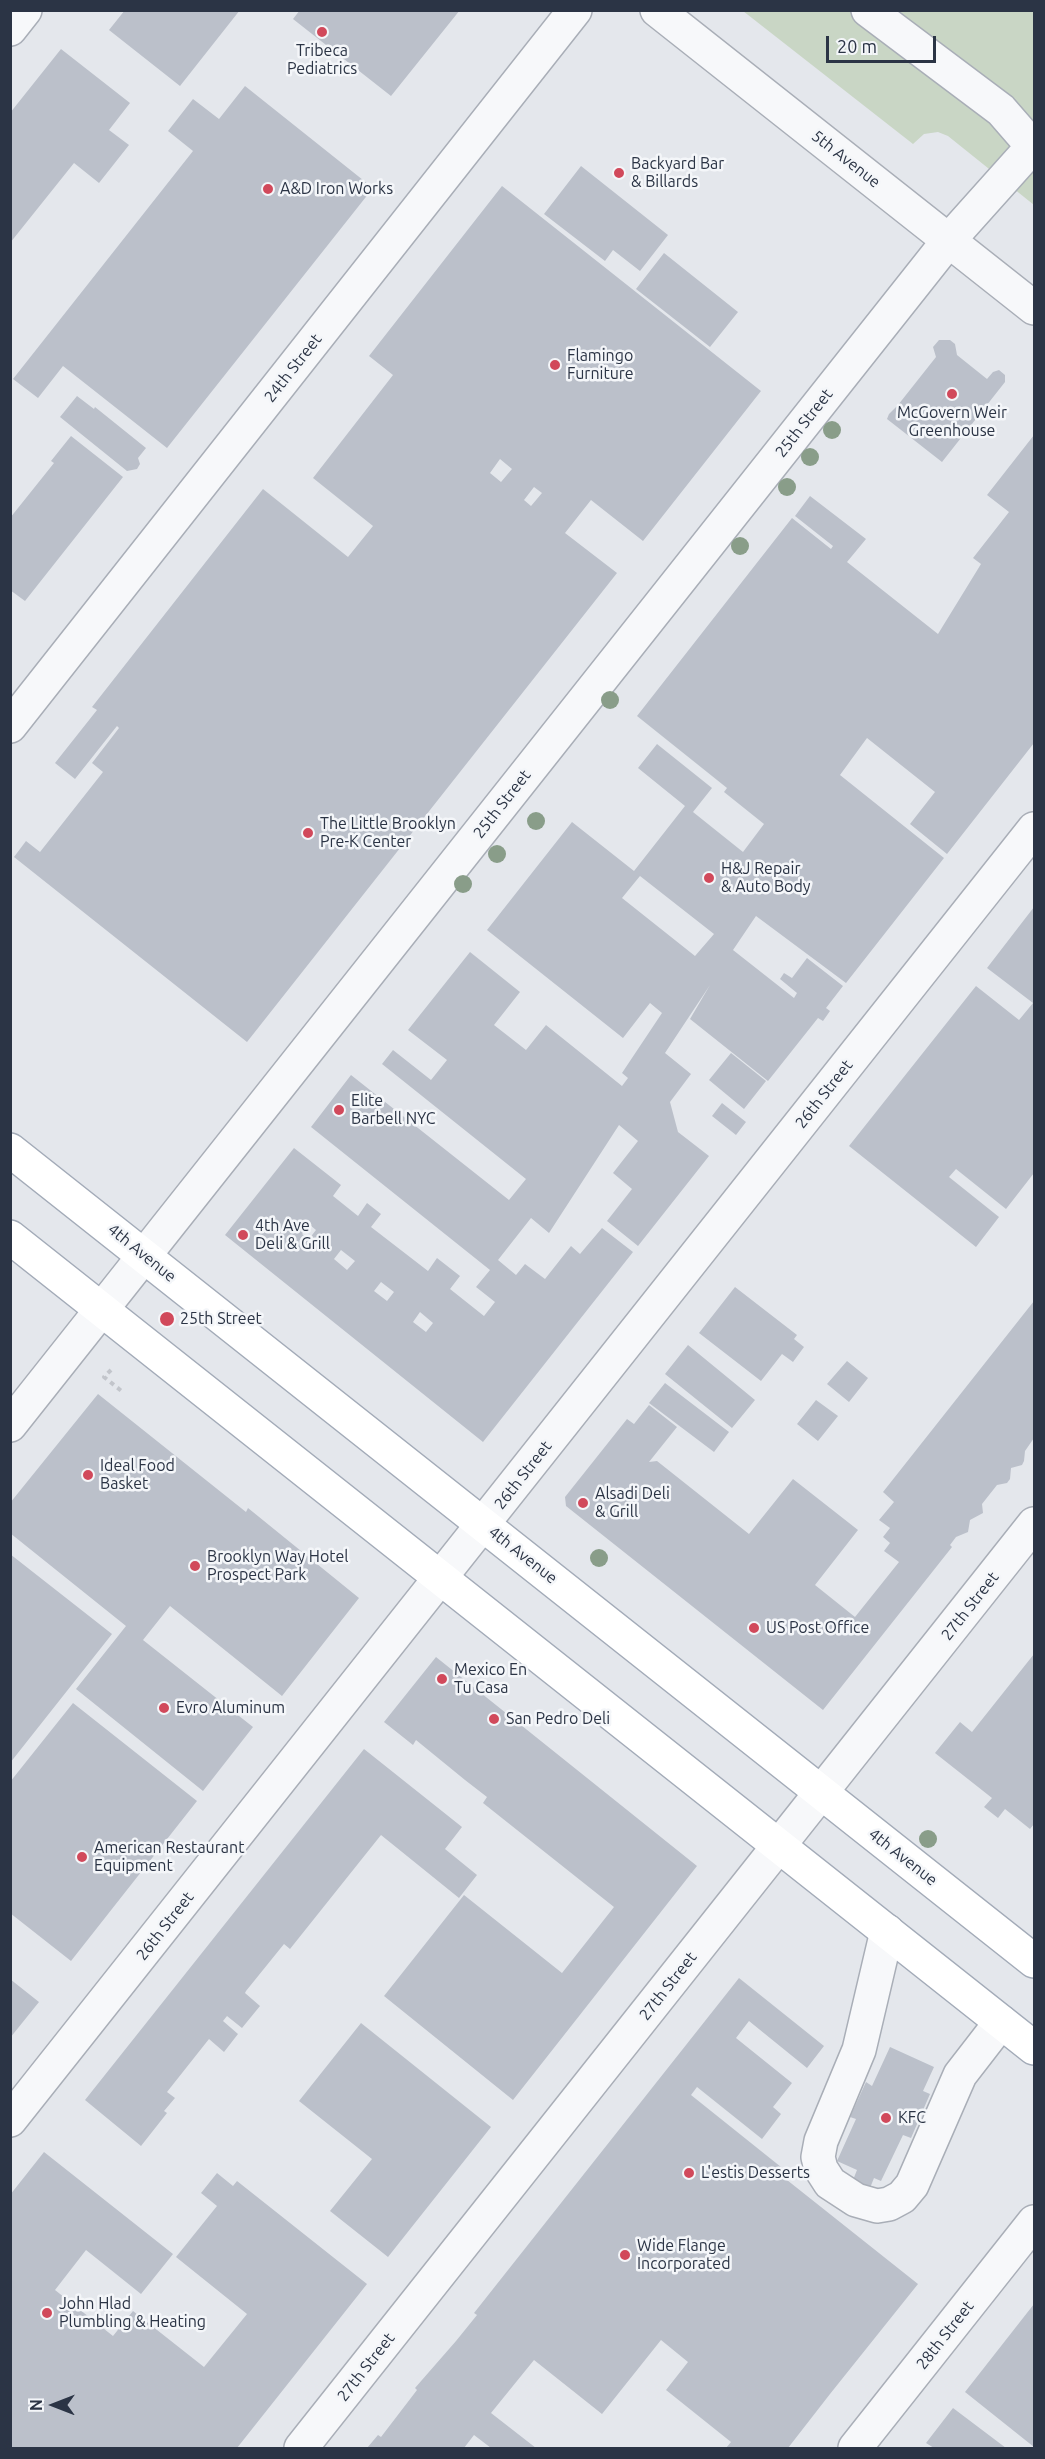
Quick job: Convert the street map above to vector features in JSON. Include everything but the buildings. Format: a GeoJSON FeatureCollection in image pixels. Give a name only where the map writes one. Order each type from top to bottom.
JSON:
{"type":"FeatureCollection","features":[{"type":"Feature","properties":{"kind":"main road","name":"4th Avenue"},"geometry":{"type":"LineString","coordinates":[[10,1150],[1035,1961]]}},
{"type":"Feature","properties":{"kind":"main road"},"geometry":{"type":"LineString","coordinates":[[10,1237],[1035,2048]]}},
{"type":"Feature","properties":{"kind":"street"},"geometry":{"type":"LineString","coordinates":[[10,29],[25,10]]}},
{"type":"Feature","properties":{"kind":"street","name":"24th Street"},"geometry":{"type":"LineString","coordinates":[[10,726],[575,10]]}},
{"type":"Feature","properties":{"kind":"street","name":"5th Avenue"},"geometry":{"type":"LineString","coordinates":[[657,10],[1035,308]]}},
{"type":"Feature","properties":{"kind":"street"},"geometry":{"type":"LineString","coordinates":[[868,10],[1001,110],[1034,146]]}},
{"type":"Feature","properties":{"kind":"street","name":"25th Street"},"geometry":{"type":"LineString","coordinates":[[10,1425],[948,240],[1034,146]]}},
{"type":"Feature","properties":{"kind":"street","name":"26th Street"},"geometry":{"type":"LineString","coordinates":[[10,2120],[1035,829]]}},
{"type":"Feature","properties":{"kind":"street","name":"27th Street"},"geometry":{"type":"LineString","coordinates":[[301,2448],[1035,1524]]}},
{"type":"Feature","properties":{"kind":"street"},"geometry":{"type":"LineString","coordinates":[[887,1931],[859,2050],[821,2141],[818,2157],[821,2169],[830,2184],[856,2200],[877,2206],[889,2204],[902,2197],[912,2185],[960,2075],[1001,2022]]}},
{"type":"Feature","properties":{"kind":"street","name":"28th Street"},"geometry":{"type":"LineString","coordinates":[[855,2448],[1035,2222]]}},
{"type":"Feature","properties":{"kind":"path"},"geometry":{"type":"LineString","coordinates":[[111,1370],[104,1377],[124,1393]]}},
{"type":"Feature","properties":{"kind":"green space"},"geometry":{"type":"Polygon","coordinates":[[[743,11],[1034,11],[1034,205],[948,136],[938,132],[924,134],[913,144],[743,11]]]}},
{"type":"Feature","properties":{"kind":"place","name":"Tribeca Pediatrics"},"geometry":{"type":"Point","coordinates":[322,32]}},
{"type":"Feature","properties":{"kind":"place","name":"Backyard Bar & Billards"},"geometry":{"type":"Point","coordinates":[619,173]}},
{"type":"Feature","properties":{"kind":"place","name":"A&D Iron Works"},"geometry":{"type":"Point","coordinates":[268,189]}},
{"type":"Feature","properties":{"kind":"place","name":"Flamingo Furniture"},"geometry":{"type":"Point","coordinates":[555,365]}},
{"type":"Feature","properties":{"kind":"place","name":"McGovern Weir Greenhouse"},"geometry":{"type":"Point","coordinates":[952,394]}},
{"type":"Feature","properties":{"kind":"place","name":"The Little Brooklyn Pre-K Center"},"geometry":{"type":"Point","coordinates":[308,833]}},
{"type":"Feature","properties":{"kind":"place","name":"H&J Repair & Auto Body"},"geometry":{"type":"Point","coordinates":[709,878]}},
{"type":"Feature","properties":{"kind":"place","name":"Elite Barbell NYC"},"geometry":{"type":"Point","coordinates":[339,1110]}},
{"type":"Feature","properties":{"kind":"place","name":"4th Ave Deli & Grill"},"geometry":{"type":"Point","coordinates":[243,1235]}},
{"type":"Feature","properties":{"kind":"place","name":"25th Street"},"geometry":{"type":"Point","coordinates":[167,1319]}},
{"type":"Feature","properties":{"kind":"place","name":"Ideal Food Basket"},"geometry":{"type":"Point","coordinates":[88,1475]}},
{"type":"Feature","properties":{"kind":"place","name":"Alsadi Deli & Grill"},"geometry":{"type":"Point","coordinates":[583,1503]}},
{"type":"Feature","properties":{"kind":"place","name":"Brooklyn Way Hotel Prospect Park"},"geometry":{"type":"Point","coordinates":[195,1566]}},
{"type":"Feature","properties":{"kind":"place","name":"US Post Office"},"geometry":{"type":"Point","coordinates":[754,1628]}},
{"type":"Feature","properties":{"kind":"place","name":"Mexico En Tu Casa"},"geometry":{"type":"Point","coordinates":[442,1679]}},
{"type":"Feature","properties":{"kind":"place","name":"Evro Aluminum"},"geometry":{"type":"Point","coordinates":[164,1708]}},
{"type":"Feature","properties":{"kind":"place","name":"San Pedro Deli"},"geometry":{"type":"Point","coordinates":[494,1719]}},
{"type":"Feature","properties":{"kind":"place","name":"American Restaurant Equipment"},"geometry":{"type":"Point","coordinates":[82,1857]}},
{"type":"Feature","properties":{"kind":"place","name":"KFC"},"geometry":{"type":"Point","coordinates":[886,2118]}},
{"type":"Feature","properties":{"kind":"place","name":"L'estis Desserts"},"geometry":{"type":"Point","coordinates":[689,2173]}},
{"type":"Feature","properties":{"kind":"place","name":"Wide Flange Incorporated"},"geometry":{"type":"Point","coordinates":[625,2255]}},
{"type":"Feature","properties":{"kind":"place","name":"John Hlad Plumbling & Heating"},"geometry":{"type":"Point","coordinates":[47,2313]}}]}
